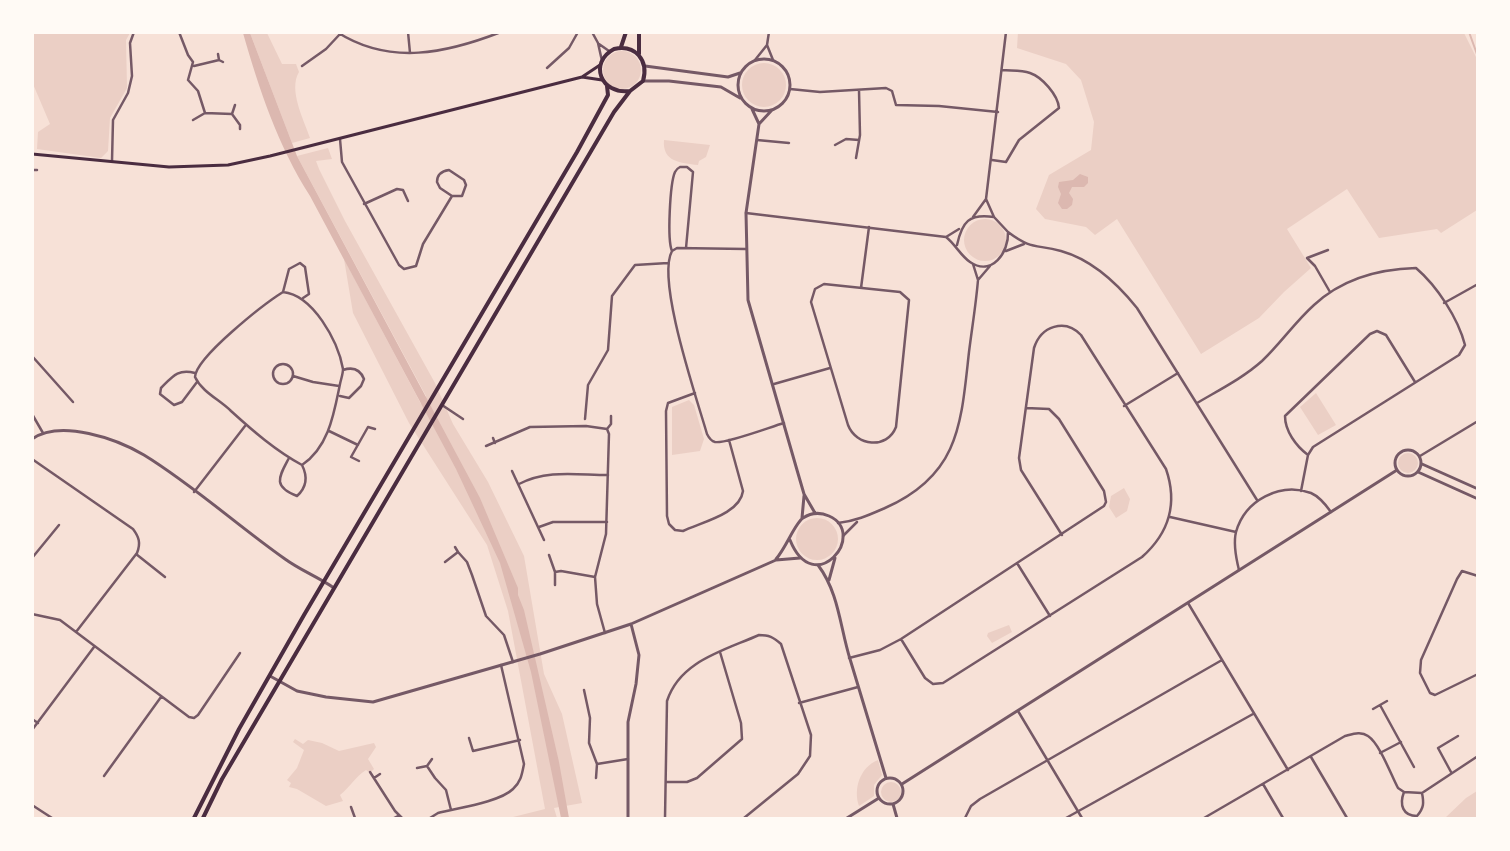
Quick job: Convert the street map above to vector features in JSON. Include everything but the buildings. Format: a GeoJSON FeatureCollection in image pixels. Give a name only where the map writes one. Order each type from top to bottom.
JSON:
{"type":"FeatureCollection","features":[{"type":"Feature","properties":{"kind":"highway"},"geometry":{"type":"LineString","coordinates":[[621,47],[626,32]]}},
{"type":"Feature","properties":{"kind":"highway"},"geometry":{"type":"LineString","coordinates":[[203,818],[220,782],[614,112],[630,91],[643,81],[645,66],[639,54],[639,32]]}},
{"type":"Feature","properties":{"kind":"highway"},"geometry":{"type":"LineString","coordinates":[[630,91],[616,91],[607,86],[602,80],[601,63],[609,51],[621,47],[632,49],[639,54]]}},
{"type":"Feature","properties":{"kind":"highway"},"geometry":{"type":"LineString","coordinates":[[194,818],[232,744],[323,582],[577,152],[608,95],[607,86]]}},
{"type":"Feature","properties":{"kind":"main road"},"geometry":{"type":"LineString","coordinates":[[582,78],[601,63]]}},
{"type":"Feature","properties":{"kind":"main road"},"geometry":{"type":"LineString","coordinates":[[32,154],[169,167],[228,165],[304,148],[582,78],[602,80]]}},
{"type":"Feature","properties":{"kind":"street"},"geometry":{"type":"LineString","coordinates":[[112,163],[113,120],[128,93],[132,76],[130,43],[134,32]]}},
{"type":"Feature","properties":{"kind":"street"},"geometry":{"type":"LineString","coordinates":[[179,32],[194,66],[188,80],[198,92],[205,113]]}},
{"type":"Feature","properties":{"kind":"street"},"geometry":{"type":"LineString","coordinates":[[408,32],[410,54]]}},
{"type":"Feature","properties":{"kind":"street"},"geometry":{"type":"LineString","coordinates":[[302,66],[326,49],[339,33],[370,46],[410,54],[438,52],[461,47],[501,32]]}},
{"type":"Feature","properties":{"kind":"street"},"geometry":{"type":"LineString","coordinates":[[547,68],[569,48],[578,32]]}},
{"type":"Feature","properties":{"kind":"street"},"geometry":{"type":"LineString","coordinates":[[592,32],[598,43],[601,63]]}},
{"type":"Feature","properties":{"kind":"street"},"geometry":{"type":"LineString","coordinates":[[740,98],[738,84],[740,73],[746,65],[755,60],[767,45],[769,32]]}},
{"type":"Feature","properties":{"kind":"street"},"geometry":{"type":"LineString","coordinates":[[946,237],[973,217],[986,199],[998,112],[1006,32]]}},
{"type":"Feature","properties":{"kind":"street"},"geometry":{"type":"LineString","coordinates":[[598,43],[609,51]]}},
{"type":"Feature","properties":{"kind":"street"},"geometry":{"type":"LineString","coordinates":[[759,124],[772,110],[784,102],[790,89],[789,77],[783,67],[773,60],[767,45]]}},
{"type":"Feature","properties":{"kind":"street"},"geometry":{"type":"LineString","coordinates":[[218,54],[218,60]]}},
{"type":"Feature","properties":{"kind":"street"},"geometry":{"type":"LineString","coordinates":[[194,66],[218,60],[223,62]]}},
{"type":"Feature","properties":{"kind":"street"},"geometry":{"type":"LineString","coordinates":[[755,60],[773,60]]}},
{"type":"Feature","properties":{"kind":"street"},"geometry":{"type":"LineString","coordinates":[[551,64],[554,68]]}},
{"type":"Feature","properties":{"kind":"street"},"geometry":{"type":"LineString","coordinates":[[645,66],[728,76],[740,73]]}},
{"type":"Feature","properties":{"kind":"street"},"geometry":{"type":"LineString","coordinates":[[992,160],[1006,162],[1019,140],[1059,108],[1058,100],[1035,76],[1029,73],[1002,70]]}},
{"type":"Feature","properties":{"kind":"street"},"geometry":{"type":"LineString","coordinates":[[643,81],[669,80],[721,87],[740,98],[752,108],[762,111],[772,110]]}},
{"type":"Feature","properties":{"kind":"street"},"geometry":{"type":"LineString","coordinates":[[790,89],[820,92],[886,88],[892,91],[896,105],[939,106],[998,112]]}},
{"type":"Feature","properties":{"kind":"street"},"geometry":{"type":"LineString","coordinates":[[856,158],[859,140],[860,90]]}},
{"type":"Feature","properties":{"kind":"street"},"geometry":{"type":"LineString","coordinates":[[232,114],[235,105]]}},
{"type":"Feature","properties":{"kind":"street"},"geometry":{"type":"LineString","coordinates":[[752,108],[759,124],[746,213],[748,300],[774,384],[804,494],[815,513]]}},
{"type":"Feature","properties":{"kind":"street"},"geometry":{"type":"LineString","coordinates":[[193,120],[205,113],[232,114]]}},
{"type":"Feature","properties":{"kind":"street"},"geometry":{"type":"LineString","coordinates":[[232,114],[240,125],[240,129]]}},
{"type":"Feature","properties":{"kind":"street"},"geometry":{"type":"LineString","coordinates":[[340,139],[342,162],[398,266],[410,269],[416,266],[423,244],[452,196]]}},
{"type":"Feature","properties":{"kind":"street"},"geometry":{"type":"LineString","coordinates":[[835,145],[846,139],[859,140]]}},
{"type":"Feature","properties":{"kind":"street"},"geometry":{"type":"LineString","coordinates":[[757,140],[789,143]]}},
{"type":"Feature","properties":{"kind":"street"},"geometry":{"type":"LineString","coordinates":[[686,248],[692,172],[687,167],[680,166],[675,172],[670,215],[669,244],[672,250],[668,264],[673,315],[707,434],[712,441],[718,443],[784,423]]}},
{"type":"Feature","properties":{"kind":"street"},"geometry":{"type":"LineString","coordinates":[[32,170],[37,170]]}},
{"type":"Feature","properties":{"kind":"street"},"geometry":{"type":"LineString","coordinates":[[449,170],[464,180],[466,185],[462,196],[452,196],[440,188],[437,182],[439,174],[444,171],[449,170]]}},
{"type":"Feature","properties":{"kind":"street"},"geometry":{"type":"LineString","coordinates":[[364,204],[397,189],[403,190],[408,201]]}},
{"type":"Feature","properties":{"kind":"street"},"geometry":{"type":"LineString","coordinates":[[986,199],[994,217],[1008,232],[1024,244],[1061,251],[1081,259],[1099,269],[1113,281],[1137,308],[1257,500]]}},
{"type":"Feature","properties":{"kind":"street"},"geometry":{"type":"LineString","coordinates":[[746,213],[946,237],[957,245],[967,260],[973,264],[991,265]]}},
{"type":"Feature","properties":{"kind":"street"},"geometry":{"type":"LineString","coordinates":[[973,217],[994,217]]}},
{"type":"Feature","properties":{"kind":"street"},"geometry":{"type":"LineString","coordinates":[[861,288],[869,227]]}},
{"type":"Feature","properties":{"kind":"street"},"geometry":{"type":"LineString","coordinates":[[957,245],[960,228]]}},
{"type":"Feature","properties":{"kind":"street"},"geometry":{"type":"LineString","coordinates":[[1006,251],[1008,232]]}},
{"type":"Feature","properties":{"kind":"street"},"geometry":{"type":"LineString","coordinates":[[978,280],[1006,251],[1024,244]]}},
{"type":"Feature","properties":{"kind":"street"},"geometry":{"type":"LineString","coordinates":[[672,250],[677,248],[746,249]]}},
{"type":"Feature","properties":{"kind":"street"},"geometry":{"type":"LineString","coordinates":[[1328,250],[1307,258],[1330,292]]}},
{"type":"Feature","properties":{"kind":"street"},"geometry":{"type":"LineString","coordinates":[[290,458],[279,476],[280,485],[287,492],[296,496],[304,490],[307,474],[302,465],[246,425],[197,382],[195,373],[208,356],[240,325],[283,292],[289,269],[300,263],[305,267],[309,294],[303,298]]}},
{"type":"Feature","properties":{"kind":"street"},"geometry":{"type":"LineString","coordinates":[[585,419],[588,384],[608,350],[612,296],[635,265],[668,264]]}},
{"type":"Feature","properties":{"kind":"street"},"geometry":{"type":"LineString","coordinates":[[838,523],[858,520],[917,491],[937,469],[952,446],[966,397],[978,280],[973,264]]}},
{"type":"Feature","properties":{"kind":"street"},"geometry":{"type":"LineString","coordinates":[[1197,402],[1261,362],[1314,305],[1330,292],[1353,280],[1388,269],[1416,268],[1427,278],[1462,332],[1464,345],[1459,355],[1313,447],[1308,455],[1301,491]]}},
{"type":"Feature","properties":{"kind":"street"},"geometry":{"type":"LineString","coordinates":[[824,284],[900,292],[906,296],[910,304],[896,427],[892,436],[885,440],[869,443],[857,439],[851,433],[830,368],[812,302],[814,289],[824,284]]}},
{"type":"Feature","properties":{"kind":"street"},"geometry":{"type":"LineString","coordinates":[[1444,304],[1478,284]]}},
{"type":"Feature","properties":{"kind":"street"},"geometry":{"type":"LineString","coordinates":[[283,292],[303,298],[328,330],[343,370],[339,396],[329,431],[310,460],[302,465]]}},
{"type":"Feature","properties":{"kind":"street"},"geometry":{"type":"LineString","coordinates":[[901,638],[925,678],[933,684],[943,683],[1142,557],[1156,544],[1170,517],[1171,486],[1166,469],[1124,406],[1081,335],[1071,328],[1062,325],[1044,331],[1036,339],[1019,458],[1021,470],[1062,535]]}},
{"type":"Feature","properties":{"kind":"street"},"geometry":{"type":"LineString","coordinates":[[1308,455],[1300,448],[1285,425],[1285,416],[1370,334],[1377,331],[1386,334],[1415,382]]}},
{"type":"Feature","properties":{"kind":"street"},"geometry":{"type":"LineString","coordinates":[[32,356],[73,402]]}},
{"type":"Feature","properties":{"kind":"street"},"geometry":{"type":"LineString","coordinates":[[284,364],[292,370],[293,376],[289,382],[283,385],[276,383],[272,374],[278,366],[284,364]]}},
{"type":"Feature","properties":{"kind":"street"},"geometry":{"type":"LineString","coordinates":[[339,396],[349,398],[354,395],[364,378],[356,370],[349,368],[343,370]]}},
{"type":"Feature","properties":{"kind":"street"},"geometry":{"type":"LineString","coordinates":[[774,384],[830,368]]}},
{"type":"Feature","properties":{"kind":"street"},"geometry":{"type":"LineString","coordinates":[[195,373],[185,370],[177,372],[161,388],[160,394],[174,405],[182,402],[197,382]]}},
{"type":"Feature","properties":{"kind":"street"},"geometry":{"type":"LineString","coordinates":[[1124,406],[1178,372]]}},
{"type":"Feature","properties":{"kind":"street"},"geometry":{"type":"LineString","coordinates":[[293,376],[313,382],[340,386]]}},
{"type":"Feature","properties":{"kind":"street"},"geometry":{"type":"LineString","coordinates":[[696,393],[668,403],[666,411],[668,516],[669,524],[675,530],[683,531],[736,507],[742,498],[743,491],[729,440]]}},
{"type":"Feature","properties":{"kind":"street"},"geometry":{"type":"LineString","coordinates":[[442,405],[463,419]]}},
{"type":"Feature","properties":{"kind":"street"},"geometry":{"type":"LineString","coordinates":[[850,658],[880,650],[901,638],[1062,535],[1101,509],[1106,502],[1106,497],[1059,418],[1050,409],[1026,408]]}},
{"type":"Feature","properties":{"kind":"street"},"geometry":{"type":"LineString","coordinates":[[32,414],[43,433]]}},
{"type":"Feature","properties":{"kind":"street"},"geometry":{"type":"LineString","coordinates":[[605,632],[595,594],[595,577],[606,534],[609,475],[607,429],[611,424],[611,416]]}},
{"type":"Feature","properties":{"kind":"street"},"geometry":{"type":"LineString","coordinates":[[1420,456],[1478,420]]}},
{"type":"Feature","properties":{"kind":"street"},"geometry":{"type":"LineString","coordinates":[[194,492],[246,425]]}},
{"type":"Feature","properties":{"kind":"street"},"geometry":{"type":"LineString","coordinates":[[486,446],[530,427],[586,426],[607,429]]}},
{"type":"Feature","properties":{"kind":"street"},"geometry":{"type":"LineString","coordinates":[[359,461],[351,457],[368,427],[375,429]]}},
{"type":"Feature","properties":{"kind":"street"},"geometry":{"type":"LineString","coordinates":[[32,439],[43,433],[62,429],[71,430],[115,442],[144,455],[285,559],[334,588]]}},
{"type":"Feature","properties":{"kind":"street"},"geometry":{"type":"LineString","coordinates":[[329,431],[358,445]]}},
{"type":"Feature","properties":{"kind":"street"},"geometry":{"type":"LineString","coordinates":[[492,438],[495,443]]}},
{"type":"Feature","properties":{"kind":"street"},"geometry":{"type":"LineString","coordinates":[[1413,450],[1420,456],[1422,464],[1418,472],[1407,476],[1397,470],[1396,458],[1402,451],[1413,450]]}},
{"type":"Feature","properties":{"kind":"street"},"geometry":{"type":"LineString","coordinates":[[32,459],[133,529],[139,537],[139,547],[136,554],[76,633]]}},
{"type":"Feature","properties":{"kind":"street"},"geometry":{"type":"LineString","coordinates":[[1422,464],[1478,489]]}},
{"type":"Feature","properties":{"kind":"street"},"geometry":{"type":"LineString","coordinates":[[902,784],[1397,470]]}},
{"type":"Feature","properties":{"kind":"street"},"geometry":{"type":"LineString","coordinates":[[512,471],[520,484],[544,540]]}},
{"type":"Feature","properties":{"kind":"street"},"geometry":{"type":"LineString","coordinates":[[1418,472],[1478,500]]}},
{"type":"Feature","properties":{"kind":"street"},"geometry":{"type":"LineString","coordinates":[[520,484],[530,478],[548,474],[609,475]]}},
{"type":"Feature","properties":{"kind":"street"},"geometry":{"type":"LineString","coordinates":[[1239,570],[1235,552],[1236,532],[1243,517],[1257,500],[1276,491],[1301,491],[1312,494],[1331,512]]}},
{"type":"Feature","properties":{"kind":"street"},"geometry":{"type":"LineString","coordinates":[[776,560],[802,518],[804,494]]}},
{"type":"Feature","properties":{"kind":"street"},"geometry":{"type":"LineString","coordinates":[[802,518],[815,513],[834,518],[838,523],[843,536],[842,546],[835,558],[829,580]]}},
{"type":"Feature","properties":{"kind":"street"},"geometry":{"type":"LineString","coordinates":[[1170,517],[1236,532]]}},
{"type":"Feature","properties":{"kind":"street"},"geometry":{"type":"LineString","coordinates":[[843,536],[858,520]]}},
{"type":"Feature","properties":{"kind":"street"},"geometry":{"type":"LineString","coordinates":[[539,527],[553,522],[607,522]]}},
{"type":"Feature","properties":{"kind":"street"},"geometry":{"type":"LineString","coordinates":[[33,557],[58,525]]}},
{"type":"Feature","properties":{"kind":"street"},"geometry":{"type":"LineString","coordinates":[[790,540],[800,558],[809,563],[818,565],[835,558]]}},
{"type":"Feature","properties":{"kind":"street"},"geometry":{"type":"LineString","coordinates":[[455,547],[467,562],[486,616],[504,635],[513,662]]}},
{"type":"Feature","properties":{"kind":"street"},"geometry":{"type":"LineString","coordinates":[[445,562],[458,552]]}},
{"type":"Feature","properties":{"kind":"street"},"geometry":{"type":"LineString","coordinates":[[136,554],[165,577]]}},
{"type":"Feature","properties":{"kind":"street"},"geometry":{"type":"LineString","coordinates":[[549,555],[555,572],[555,585]]}},
{"type":"Feature","properties":{"kind":"street"},"geometry":{"type":"LineString","coordinates":[[270,676],[297,691],[326,697],[373,702],[540,654],[631,624],[776,560],[800,558]]}},
{"type":"Feature","properties":{"kind":"street"},"geometry":{"type":"LineString","coordinates":[[1018,563],[1050,616]]}},
{"type":"Feature","properties":{"kind":"street"},"geometry":{"type":"LineString","coordinates":[[818,565],[829,580],[886,778]]}},
{"type":"Feature","properties":{"kind":"street"},"geometry":{"type":"LineString","coordinates":[[555,572],[561,571],[595,577]]}},
{"type":"Feature","properties":{"kind":"street"},"geometry":{"type":"LineString","coordinates":[[1478,576],[1462,571],[1421,660],[1420,673],[1430,693],[1435,695],[1478,674]]}},
{"type":"Feature","properties":{"kind":"street"},"geometry":{"type":"LineString","coordinates":[[1188,603],[1288,770]]}},
{"type":"Feature","properties":{"kind":"street"},"geometry":{"type":"LineString","coordinates":[[32,614],[60,620],[161,697],[189,717],[194,718],[240,653]]}},
{"type":"Feature","properties":{"kind":"street"},"geometry":{"type":"LineString","coordinates":[[628,818],[628,722],[638,661],[636,638],[631,624]]}},
{"type":"Feature","properties":{"kind":"street"},"geometry":{"type":"LineString","coordinates":[[666,818],[667,701],[671,688],[690,667],[758,636],[772,637],[781,644],[812,741],[807,763],[798,774],[744,818]]}},
{"type":"Feature","properties":{"kind":"street"},"geometry":{"type":"LineString","coordinates":[[32,730],[94,647]]}},
{"type":"Feature","properties":{"kind":"street"},"geometry":{"type":"LineString","coordinates":[[666,782],[686,782],[696,778],[742,739],[741,723],[720,652]]}},
{"type":"Feature","properties":{"kind":"street"},"geometry":{"type":"LineString","coordinates":[[965,818],[971,806],[980,799],[1222,660]]}},
{"type":"Feature","properties":{"kind":"street"},"geometry":{"type":"LineString","coordinates":[[430,818],[438,813],[502,796],[513,790],[521,778],[524,764],[520,740],[501,665]]}},
{"type":"Feature","properties":{"kind":"street"},"geometry":{"type":"LineString","coordinates":[[799,703],[860,686]]}},
{"type":"Feature","properties":{"kind":"street"},"geometry":{"type":"LineString","coordinates":[[584,690],[590,718],[589,743],[597,764],[596,778]]}},
{"type":"Feature","properties":{"kind":"street"},"geometry":{"type":"LineString","coordinates":[[104,776],[161,697]]}},
{"type":"Feature","properties":{"kind":"street"},"geometry":{"type":"LineString","coordinates":[[1373,709],[1387,701]]}},
{"type":"Feature","properties":{"kind":"street"},"geometry":{"type":"LineString","coordinates":[[1380,705],[1414,767]]}},
{"type":"Feature","properties":{"kind":"street"},"geometry":{"type":"LineString","coordinates":[[1017,710],[1082,818]]}},
{"type":"Feature","properties":{"kind":"street"},"geometry":{"type":"LineString","coordinates":[[1066,818],[1253,714]]}},
{"type":"Feature","properties":{"kind":"street"},"geometry":{"type":"LineString","coordinates":[[32,719],[38,723]]}},
{"type":"Feature","properties":{"kind":"street"},"geometry":{"type":"LineString","coordinates":[[1204,818],[1345,736],[1357,733],[1368,735],[1380,753],[1398,788],[1404,792],[1422,793],[1451,772],[1478,756]]}},
{"type":"Feature","properties":{"kind":"street"},"geometry":{"type":"LineString","coordinates":[[1451,772],[1438,748],[1458,736]]}},
{"type":"Feature","properties":{"kind":"street"},"geometry":{"type":"LineString","coordinates":[[469,738],[472,751],[520,740]]}},
{"type":"Feature","properties":{"kind":"street"},"geometry":{"type":"LineString","coordinates":[[1380,753],[1401,742]]}},
{"type":"Feature","properties":{"kind":"street"},"geometry":{"type":"LineString","coordinates":[[1311,757],[1347,818]]}},
{"type":"Feature","properties":{"kind":"street"},"geometry":{"type":"LineString","coordinates":[[417,768],[427,766],[432,759]]}},
{"type":"Feature","properties":{"kind":"street"},"geometry":{"type":"LineString","coordinates":[[597,764],[608,760],[628,759]]}},
{"type":"Feature","properties":{"kind":"street"},"geometry":{"type":"LineString","coordinates":[[427,766],[446,790],[451,810]]}},
{"type":"Feature","properties":{"kind":"street"},"geometry":{"type":"LineString","coordinates":[[370,772],[398,816],[402,818]]}},
{"type":"Feature","properties":{"kind":"street"},"geometry":{"type":"LineString","coordinates":[[374,778],[380,774]]}},
{"type":"Feature","properties":{"kind":"street"},"geometry":{"type":"LineString","coordinates":[[886,778],[896,779],[902,784],[903,794],[900,800],[893,804],[883,802],[879,798],[877,788],[879,783],[886,778]]}},
{"type":"Feature","properties":{"kind":"street"},"geometry":{"type":"LineString","coordinates":[[1263,784],[1283,818]]}},
{"type":"Feature","properties":{"kind":"street"},"geometry":{"type":"LineString","coordinates":[[1404,792],[1402,805],[1404,812],[1410,816],[1417,816],[1422,810],[1424,803],[1422,793]]}},
{"type":"Feature","properties":{"kind":"street"},"geometry":{"type":"LineString","coordinates":[[847,818],[879,798]]}},
{"type":"Feature","properties":{"kind":"street"},"geometry":{"type":"LineString","coordinates":[[893,804],[897,818]]}},
{"type":"Feature","properties":{"kind":"street"},"geometry":{"type":"LineString","coordinates":[[32,805],[52,818]]}},
{"type":"Feature","properties":{"kind":"street"},"geometry":{"type":"LineString","coordinates":[[352,807],[355,818]]}},
{"type":"Feature","properties":{"kind":"street"},"geometry":{"type":"LineString","coordinates":[[394,818],[398,816]]}},
{"type":"Feature","properties":{"kind":"shaded area"},"geometry":{"type":"Polygon","coordinates":[[[1018,32],[1464,33],[1477,59],[1477,210],[1441,233],[1437,229],[1379,238],[1347,189],[1287,229],[1311,268],[1259,318],[1201,354],[1117,219],[1095,235],[1086,227],[1045,219],[1036,209],[1049,175],[1091,150],[1094,122],[1081,80],[1066,64],[1017,48],[1018,32]]]}},
{"type":"Feature","properties":{"kind":"shaded area"},"geometry":{"type":"Polygon","coordinates":[[[32,33],[130,33],[126,40],[127,88],[110,118],[108,151],[101,158],[37,149],[38,132],[50,124],[33,84],[32,33]]]}},
{"type":"Feature","properties":{"kind":"shaded area"},"geometry":{"type":"Polygon","coordinates":[[[243,33],[250,33],[297,156],[480,498],[518,588],[518,595],[524,610],[559,762],[569,818],[561,818],[531,672],[500,563],[456,469],[288,157],[270,117],[243,33]]]}},
{"type":"Feature","properties":{"kind":"shaded area"},"geometry":{"type":"Polygon","coordinates":[[[250,33],[267,33],[282,64],[296,64],[299,72],[295,87],[296,96],[310,138],[292,143],[250,33]]]}},
{"type":"Feature","properties":{"kind":"shaded area"},"geometry":{"type":"Polygon","coordinates":[[[622,51],[629,52],[635,57],[640,63],[640,77],[635,83],[629,88],[622,89],[615,88],[609,83],[604,77],[603,70],[604,63],[609,57],[615,52],[622,51]]]}},
{"type":"Feature","properties":{"kind":"shaded area"},"geometry":{"type":"Polygon","coordinates":[[[760,63],[768,63],[780,69],[786,85],[780,101],[768,107],[760,107],[748,101],[742,89],[742,81],[748,69],[760,63]]]}},
{"type":"Feature","properties":{"kind":"shaded area"},"geometry":{"type":"Polygon","coordinates":[[[664,140],[710,145],[706,157],[699,161],[698,165],[679,162],[669,157],[664,147],[664,140]]]}},
{"type":"Feature","properties":{"kind":"shaded area"},"geometry":{"type":"Polygon","coordinates":[[[328,148],[332,159],[316,161],[319,169],[345,221],[435,383],[453,424],[488,482],[524,556],[544,674],[562,714],[582,803],[554,808],[557,818],[509,818],[545,809],[508,611],[487,545],[409,423],[353,313],[344,259],[421,404],[426,396],[297,156],[328,148]]]}},
{"type":"Feature","properties":{"kind":"shaded area"},"geometry":{"type":"Polygon","coordinates":[[[1080,174],[1088,177],[1088,183],[1084,187],[1072,187],[1069,193],[1073,199],[1072,205],[1067,209],[1062,209],[1058,203],[1061,194],[1058,187],[1059,182],[1073,180],[1080,174]]]}},
{"type":"Feature","properties":{"kind":"shaded area"},"geometry":{"type":"Polygon","coordinates":[[[989,219],[997,222],[1003,228],[1006,240],[1003,252],[997,258],[981,261],[973,258],[967,252],[964,236],[967,228],[973,222],[989,219]]]}},
{"type":"Feature","properties":{"kind":"shaded area"},"geometry":{"type":"Polygon","coordinates":[[[1316,393],[1336,425],[1318,435],[1300,407],[1316,393]]]}},
{"type":"Feature","properties":{"kind":"shaded area"},"geometry":{"type":"Polygon","coordinates":[[[689,400],[694,405],[704,439],[700,451],[672,455],[672,407],[689,400]]]}},
{"type":"Feature","properties":{"kind":"shaded area"},"geometry":{"type":"Polygon","coordinates":[[[1408,453],[1415,456],[1418,463],[1415,470],[1408,473],[1401,470],[1398,463],[1401,456],[1408,453]]]}},
{"type":"Feature","properties":{"kind":"shaded area"},"geometry":{"type":"Polygon","coordinates":[[[1124,488],[1130,499],[1127,511],[1116,518],[1109,507],[1111,496],[1124,488]]]}},
{"type":"Feature","properties":{"kind":"shaded area"},"geometry":{"type":"Polygon","coordinates":[[[821,518],[829,521],[835,527],[838,539],[835,551],[829,557],[813,560],[805,557],[799,551],[796,535],[799,527],[805,521],[821,518]]]}},
{"type":"Feature","properties":{"kind":"shaded area"},"geometry":{"type":"Polygon","coordinates":[[[1009,625],[1012,632],[992,643],[987,636],[988,633],[1009,625]]]}},
{"type":"Feature","properties":{"kind":"shaded area"},"geometry":{"type":"Polygon","coordinates":[[[295,739],[303,744],[308,740],[322,743],[339,751],[374,743],[376,747],[368,759],[374,769],[370,773],[366,770],[362,773],[340,795],[343,801],[326,806],[297,789],[289,787],[291,783],[287,780],[297,768],[304,750],[293,742],[295,739]]]}},
{"type":"Feature","properties":{"kind":"shaded area"},"geometry":{"type":"Polygon","coordinates":[[[878,760],[882,775],[874,785],[874,796],[859,806],[857,793],[859,779],[872,763],[878,760]]]}},
{"type":"Feature","properties":{"kind":"shaded area"},"geometry":{"type":"Polygon","coordinates":[[[891,782],[898,785],[901,792],[898,799],[891,802],[884,799],[881,792],[884,785],[891,782]]]}},
{"type":"Feature","properties":{"kind":"shaded area"},"geometry":{"type":"Polygon","coordinates":[[[1477,791],[1477,818],[1445,818],[1466,798],[1477,791]]]}},
{"type":"Feature","properties":{"kind":"waterway"},"geometry":{"type":"LineString","coordinates":[[1469,32],[1478,57]]}}]}
